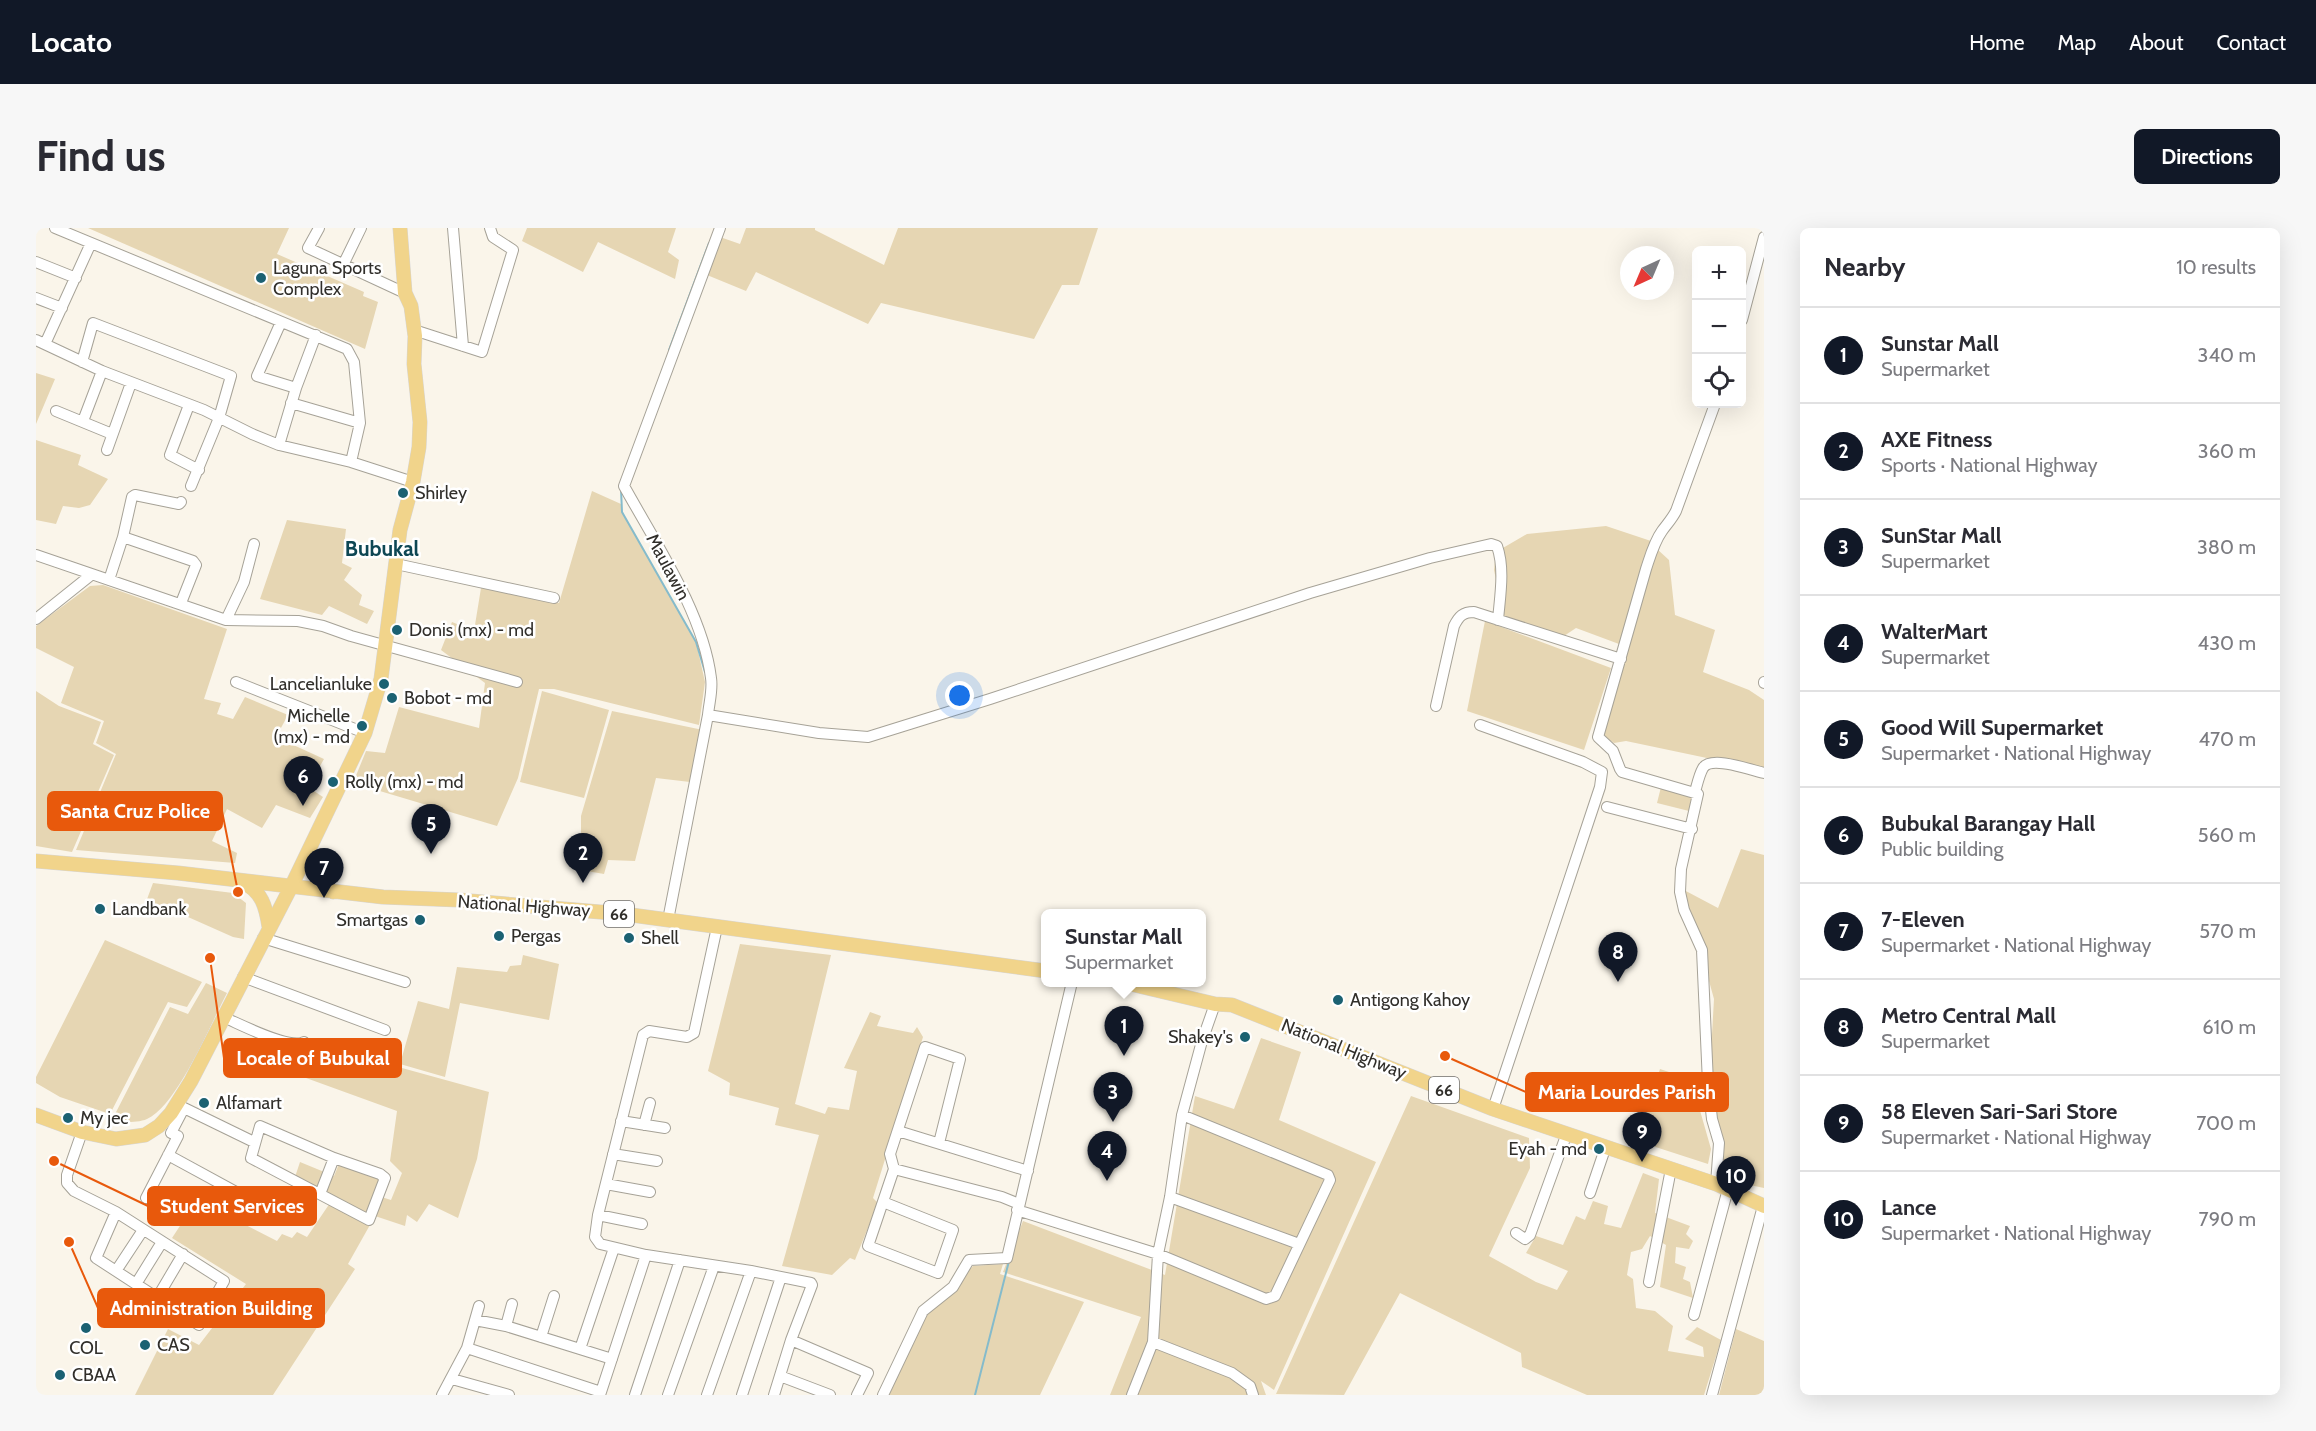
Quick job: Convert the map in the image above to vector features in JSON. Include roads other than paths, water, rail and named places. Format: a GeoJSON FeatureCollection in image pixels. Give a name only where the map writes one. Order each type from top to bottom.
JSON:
{"type":"FeatureCollection","features":[{"type":"Feature","properties":{"kind":"main road"},"geometry":{"type":"LineString","coordinates":[[36,1115],[82,1132],[116,1139],[138,1137],[159,1126],[181,1106],[243,976],[292,885],[365,733],[378,695],[402,519],[413,482],[420,434],[414,364],[414,330],[411,306],[405,293],[400,228]]}},
{"type":"Feature","properties":{"kind":"main road"},"geometry":{"type":"LineString","coordinates":[[309,850],[310,860],[316,873],[333,892]]}},
{"type":"Feature","properties":{"kind":"main road","name":"National Highway"},"geometry":{"type":"LineString","coordinates":[[36,861],[231,878],[333,892],[606,913],[1041,970]]}},
{"type":"Feature","properties":{"kind":"main road"},"geometry":{"type":"LineString","coordinates":[[231,878],[250,886],[258,894],[267,912],[266,933]]}},
{"type":"Feature","properties":{"kind":"main road","name":"National Highway"},"geometry":{"type":"LineString","coordinates":[[1143,987],[1215,1004],[1232,1005],[1492,1109],[1722,1186],[1764,1206]]}},
{"type":"Feature","properties":{"kind":"street"},"geometry":{"type":"LineString","coordinates":[[55,228],[347,349],[354,362],[360,423],[351,462]]}},
{"type":"Feature","properties":{"kind":"street"},"geometry":{"type":"LineString","coordinates":[[319,228],[308,248],[405,293]]}},
{"type":"Feature","properties":{"kind":"street"},"geometry":{"type":"LineString","coordinates":[[344,263],[361,228]]}},
{"type":"Feature","properties":{"kind":"street"},"geometry":{"type":"LineString","coordinates":[[453,228],[463,346]]}},
{"type":"Feature","properties":{"kind":"street"},"geometry":{"type":"LineString","coordinates":[[414,330],[482,352],[513,250],[493,237],[490,228]]}},
{"type":"Feature","properties":{"kind":"street","name":"Maulawin"},"geometry":{"type":"LineString","coordinates":[[668,920],[708,715],[712,681],[703,636],[683,594],[624,486],[720,228]]}},
{"type":"Feature","properties":{"kind":"street"},"geometry":{"type":"LineString","coordinates":[[1746,305],[1764,237]]}},
{"type":"Feature","properties":{"kind":"street"},"geometry":{"type":"LineString","coordinates":[[91,243],[62,308],[41,342],[102,371],[204,410],[279,445],[351,462],[413,482]]}},
{"type":"Feature","properties":{"kind":"street"},"geometry":{"type":"LineString","coordinates":[[36,262],[76,278]]}},
{"type":"Feature","properties":{"kind":"street"},"geometry":{"type":"LineString","coordinates":[[36,298],[62,308]]}},
{"type":"Feature","properties":{"kind":"street"},"geometry":{"type":"LineString","coordinates":[[82,362],[93,322],[231,376],[219,418],[191,486]]}},
{"type":"Feature","properties":{"kind":"street"},"geometry":{"type":"LineString","coordinates":[[281,322],[257,376],[296,388]]}},
{"type":"Feature","properties":{"kind":"street"},"geometry":{"type":"LineString","coordinates":[[279,445],[296,388],[316,335]]}},
{"type":"Feature","properties":{"kind":"street"},"geometry":{"type":"LineString","coordinates":[[83,422],[102,371]]}},
{"type":"Feature","properties":{"kind":"street"},"geometry":{"type":"LineString","coordinates":[[107,450],[131,383]]}},
{"type":"Feature","properties":{"kind":"street"},"geometry":{"type":"LineString","coordinates":[[291,404],[360,423]]}},
{"type":"Feature","properties":{"kind":"street"},"geometry":{"type":"LineString","coordinates":[[189,405],[170,455],[199,470]]}},
{"type":"Feature","properties":{"kind":"street"},"geometry":{"type":"LineString","coordinates":[[1694,1315],[1722,1186],[1719,1143],[1712,1119],[1708,1083],[1702,950],[1684,910],[1680,892],[1681,869],[1692,829],[1698,794],[1622,772],[1613,751],[1599,741],[1598,734],[1646,569],[1655,544],[1676,511],[1714,408]]}},
{"type":"Feature","properties":{"kind":"street"},"geometry":{"type":"LineString","coordinates":[[56,411],[112,434]]}},
{"type":"Feature","properties":{"kind":"street"},"geometry":{"type":"LineString","coordinates":[[110,580],[132,497],[135,495],[179,504],[181,502]]}},
{"type":"Feature","properties":{"kind":"street"},"geometry":{"type":"LineString","coordinates":[[123,537],[193,561],[196,565],[181,603]]}},
{"type":"Feature","properties":{"kind":"street"},"geometry":{"type":"LineString","coordinates":[[226,620],[244,582],[254,544]]}},
{"type":"Feature","properties":{"kind":"street"},"geometry":{"type":"LineString","coordinates":[[708,715],[819,733],[868,737],[1310,593],[1430,558],[1491,544],[1497,546],[1500,555],[1498,620]]}},
{"type":"Feature","properties":{"kind":"street"},"geometry":{"type":"LineString","coordinates":[[36,555],[226,620],[298,621],[323,626],[517,682]]}},
{"type":"Feature","properties":{"kind":"street"},"geometry":{"type":"LineString","coordinates":[[396,564],[554,598]]}},
{"type":"Feature","properties":{"kind":"street"},"geometry":{"type":"LineString","coordinates":[[36,619],[91,575]]}},
{"type":"Feature","properties":{"kind":"street"},"geometry":{"type":"LineString","coordinates":[[1436,706],[1454,626],[1458,617],[1466,612],[1474,612],[1621,659]]}},
{"type":"Feature","properties":{"kind":"street"},"geometry":{"type":"LineString","coordinates":[[236,682],[365,733]]}},
{"type":"Feature","properties":{"kind":"street"},"geometry":{"type":"LineString","coordinates":[[1480,725],[1583,762],[1602,772],[1600,787],[1492,1109]]}},
{"type":"Feature","properties":{"kind":"street"},"geometry":{"type":"LineString","coordinates":[[1695,792],[1702,769],[1710,763],[1725,763],[1764,773]]}},
{"type":"Feature","properties":{"kind":"street"},"geometry":{"type":"LineString","coordinates":[[1607,807],[1692,829]]}},
{"type":"Feature","properties":{"kind":"street"},"geometry":{"type":"LineString","coordinates":[[717,927],[693,1033],[687,1037],[649,1031],[643,1035],[598,1215],[595,1237],[597,1241],[614,1248],[714,1266],[751,1270],[812,1285],[791,1340],[774,1395]]}},
{"type":"Feature","properties":{"kind":"street"},"geometry":{"type":"LineString","coordinates":[[266,933],[405,982]]}},
{"type":"Feature","properties":{"kind":"street"},"geometry":{"type":"LineString","coordinates":[[243,976],[385,1030]]}},
{"type":"Feature","properties":{"kind":"street"},"geometry":{"type":"LineString","coordinates":[[883,1395],[923,1311],[953,1287],[969,1260],[1007,1258],[1071,987]]}},
{"type":"Feature","properties":{"kind":"street"},"geometry":{"type":"LineString","coordinates":[[1132,1395],[1153,1342],[1158,1254],[1170,1197],[1182,1115],[1202,1041],[1215,1004]]}},
{"type":"Feature","properties":{"kind":"street"},"geometry":{"type":"LineString","coordinates":[[223,1017],[285,1042],[299,1045],[304,1042]]}},
{"type":"Feature","properties":{"kind":"street"},"geometry":{"type":"LineString","coordinates":[[883,1202],[953,1230],[938,1273],[868,1246],[894,1169],[890,1154],[924,1047],[960,1059],[939,1143]]}},
{"type":"Feature","properties":{"kind":"street"},"geometry":{"type":"LineString","coordinates":[[644,1125],[650,1103]]}},
{"type":"Feature","properties":{"kind":"street"},"geometry":{"type":"LineString","coordinates":[[146,1198],[178,1137],[171,1133],[181,1106],[254,1142]]}},
{"type":"Feature","properties":{"kind":"street"},"geometry":{"type":"LineString","coordinates":[[894,1169],[1002,1197],[1018,1207],[1158,1254],[1266,1299],[1275,1296],[1330,1180],[1329,1175],[1182,1115]]}},
{"type":"Feature","properties":{"kind":"street"},"geometry":{"type":"LineString","coordinates":[[621,1121],[665,1128]]}},
{"type":"Feature","properties":{"kind":"street"},"geometry":{"type":"LineString","coordinates":[[260,1126],[334,1158],[380,1174],[385,1178],[369,1220],[250,1158],[254,1142],[260,1126]]}},
{"type":"Feature","properties":{"kind":"street"},"geometry":{"type":"LineString","coordinates":[[898,1131],[1028,1171]]}},
{"type":"Feature","properties":{"kind":"street"},"geometry":{"type":"LineString","coordinates":[[82,1132],[68,1166],[67,1183],[74,1191],[116,1212],[224,1281],[199,1325],[96,1258],[116,1212]]}},
{"type":"Feature","properties":{"kind":"street"},"geometry":{"type":"LineString","coordinates":[[1516,1233],[1525,1239],[1530,1235],[1567,1133]]}},
{"type":"Feature","properties":{"kind":"street"},"geometry":{"type":"LineString","coordinates":[[1590,1192],[1606,1146]]}},
{"type":"Feature","properties":{"kind":"street"},"geometry":{"type":"LineString","coordinates":[[613,1154],[657,1161]]}},
{"type":"Feature","properties":{"kind":"street"},"geometry":{"type":"LineString","coordinates":[[168,1155],[282,1217]]}},
{"type":"Feature","properties":{"kind":"street"},"geometry":{"type":"LineString","coordinates":[[320,1194],[334,1158]]}},
{"type":"Feature","properties":{"kind":"street"},"geometry":{"type":"LineString","coordinates":[[1649,1282],[1671,1169]]}},
{"type":"Feature","properties":{"kind":"street"},"geometry":{"type":"LineString","coordinates":[[606,1184],[650,1192]]}},
{"type":"Feature","properties":{"kind":"street"},"geometry":{"type":"LineString","coordinates":[[1170,1197],[1299,1244]]}},
{"type":"Feature","properties":{"kind":"street"},"geometry":{"type":"LineString","coordinates":[[1712,1395],[1764,1206]]}},
{"type":"Feature","properties":{"kind":"street"},"geometry":{"type":"LineString","coordinates":[[598,1215],[642,1224]]}},
{"type":"Feature","properties":{"kind":"street"},"geometry":{"type":"LineString","coordinates":[[116,1271],[143,1230]]}},
{"type":"Feature","properties":{"kind":"street"},"geometry":{"type":"LineString","coordinates":[[136,1284],[162,1242]]}},
{"type":"Feature","properties":{"kind":"street"},"geometry":{"type":"LineString","coordinates":[[580,1349],[614,1248]]}},
{"type":"Feature","properties":{"kind":"street"},"geometry":{"type":"LineString","coordinates":[[157,1298],[183,1254]]}},
{"type":"Feature","properties":{"kind":"street"},"geometry":{"type":"LineString","coordinates":[[467,1348],[601,1394],[646,1255]]}},
{"type":"Feature","properties":{"kind":"street"},"geometry":{"type":"LineString","coordinates":[[635,1395],[680,1260]]}},
{"type":"Feature","properties":{"kind":"street"},"geometry":{"type":"LineString","coordinates":[[668,1395],[714,1266]]}},
{"type":"Feature","properties":{"kind":"street"},"geometry":{"type":"LineString","coordinates":[[707,1395],[751,1270]]}},
{"type":"Feature","properties":{"kind":"street"},"geometry":{"type":"LineString","coordinates":[[742,1395],[781,1276]]}},
{"type":"Feature","properties":{"kind":"street"},"geometry":{"type":"LineString","coordinates":[[541,1337],[554,1296]]}},
{"type":"Feature","properties":{"kind":"street"},"geometry":{"type":"LineString","coordinates":[[506,1326],[512,1304]]}},
{"type":"Feature","properties":{"kind":"street"},"geometry":{"type":"LineString","coordinates":[[442,1395],[467,1348],[479,1306]]}},
{"type":"Feature","properties":{"kind":"street"},"geometry":{"type":"LineString","coordinates":[[475,1320],[506,1326],[612,1359]]}},
{"type":"Feature","properties":{"kind":"street"},"geometry":{"type":"LineString","coordinates":[[791,1340],[868,1373],[856,1395]]}},
{"type":"Feature","properties":{"kind":"street"},"geometry":{"type":"LineString","coordinates":[[1153,1342],[1232,1373],[1250,1386],[1253,1395]]}},
{"type":"Feature","properties":{"kind":"street"},"geometry":{"type":"LineString","coordinates":[[780,1376],[830,1395]]}},
{"type":"Feature","properties":{"kind":"street"},"geometry":{"type":"LineString","coordinates":[[452,1379],[508,1395]]}},
{"type":"Feature","properties":{"kind":"waterway"},"geometry":{"type":"LineString","coordinates":[[669,350],[709,243]]}},
{"type":"Feature","properties":{"kind":"waterway"},"geometry":{"type":"LineString","coordinates":[[621,489],[622,512],[696,642],[705,672]]}},
{"type":"Feature","properties":{"kind":"waterway"},"geometry":{"type":"LineString","coordinates":[[975,1395],[1009,1261]]}},
{"type":"Feature","properties":{"kind":"place","name":"Laguna Sports Complex"},"geometry":{"type":"Point","coordinates":[261,278]}},
{"type":"Feature","properties":{"kind":"place","name":"Shirley"},"geometry":{"type":"Point","coordinates":[403,493]}},
{"type":"Feature","properties":{"kind":"place","name":"Donis (mx) - md"},"geometry":{"type":"Point","coordinates":[397,630]}},
{"type":"Feature","properties":{"kind":"place","name":"Lancelianluke"},"geometry":{"type":"Point","coordinates":[384,684]}},
{"type":"Feature","properties":{"kind":"place","name":"Bobot - md"},"geometry":{"type":"Point","coordinates":[392,698]}},
{"type":"Feature","properties":{"kind":"place","name":"Michelle (mx) - md"},"geometry":{"type":"Point","coordinates":[362,726]}},
{"type":"Feature","properties":{"kind":"place","name":"Rolly (mx) - md"},"geometry":{"type":"Point","coordinates":[333,782]}},
{"type":"Feature","properties":{"kind":"place","name":"Bubukal Barangay Hall"},"geometry":{"type":"Point","coordinates":[303,806]}},
{"type":"Feature","properties":{"kind":"place","name":"Good Will Supermarket"},"geometry":{"type":"Point","coordinates":[431,854]}},
{"type":"Feature","properties":{"kind":"place","name":"AXE Fitness"},"geometry":{"type":"Point","coordinates":[583,883]}},
{"type":"Feature","properties":{"kind":"place","name":"Santa Cruz Police"},"geometry":{"type":"Point","coordinates":[238,892]}},
{"type":"Feature","properties":{"kind":"place","name":"7-Eleven"},"geometry":{"type":"Point","coordinates":[324,898]}},
{"type":"Feature","properties":{"kind":"place","name":"Landbank"},"geometry":{"type":"Point","coordinates":[100,909]}},
{"type":"Feature","properties":{"kind":"place","name":"Smartgas"},"geometry":{"type":"Point","coordinates":[420,920]}},
{"type":"Feature","properties":{"kind":"place","name":"Pergas"},"geometry":{"type":"Point","coordinates":[499,936]}},
{"type":"Feature","properties":{"kind":"place","name":"Shell"},"geometry":{"type":"Point","coordinates":[629,938]}},
{"type":"Feature","properties":{"kind":"place","name":"Locale of Bubukal"},"geometry":{"type":"Point","coordinates":[210,958]}},
{"type":"Feature","properties":{"kind":"place","name":"Metro Central Mall"},"geometry":{"type":"Point","coordinates":[1618,982]}},
{"type":"Feature","properties":{"kind":"place","name":"Antigong Kahoy"},"geometry":{"type":"Point","coordinates":[1338,1000]}},
{"type":"Feature","properties":{"kind":"place","name":"Shakey's"},"geometry":{"type":"Point","coordinates":[1245,1037]}},
{"type":"Feature","properties":{"kind":"place","name":"Sunstar Mall"},"geometry":{"type":"Point","coordinates":[1124,1056]}},
{"type":"Feature","properties":{"kind":"place","name":"Maria Lourdes Parish"},"geometry":{"type":"Point","coordinates":[1445,1056]}},
{"type":"Feature","properties":{"kind":"place","name":"Alfamart"},"geometry":{"type":"Point","coordinates":[204,1103]}},
{"type":"Feature","properties":{"kind":"place","name":"My jec"},"geometry":{"type":"Point","coordinates":[68,1118]}},
{"type":"Feature","properties":{"kind":"place","name":"SunStar Mall"},"geometry":{"type":"Point","coordinates":[1113,1122]}},
{"type":"Feature","properties":{"kind":"place","name":"Eyah - md"},"geometry":{"type":"Point","coordinates":[1599,1149]}},
{"type":"Feature","properties":{"kind":"place","name":"Student Services"},"geometry":{"type":"Point","coordinates":[54,1161]}},
{"type":"Feature","properties":{"kind":"place","name":"58 Eleven Sari-Sari Store"},"geometry":{"type":"Point","coordinates":[1642,1162]}},
{"type":"Feature","properties":{"kind":"place","name":"WalterMart"},"geometry":{"type":"Point","coordinates":[1107,1181]}},
{"type":"Feature","properties":{"kind":"place","name":"Lance"},"geometry":{"type":"Point","coordinates":[1736,1206]}},
{"type":"Feature","properties":{"kind":"place","name":"Administration Building"},"geometry":{"type":"Point","coordinates":[69,1242]}},
{"type":"Feature","properties":{"kind":"place","name":"COL"},"geometry":{"type":"Point","coordinates":[86,1328]}},
{"type":"Feature","properties":{"kind":"place","name":"CAS"},"geometry":{"type":"Point","coordinates":[145,1345]}},
{"type":"Feature","properties":{"kind":"place","name":"CBAA"},"geometry":{"type":"Point","coordinates":[60,1375]}},
{"type":"Feature","properties":{"kind":"district","name":"Bubukal"},"geometry":{"type":"Point","coordinates":[382,548]}}]}
